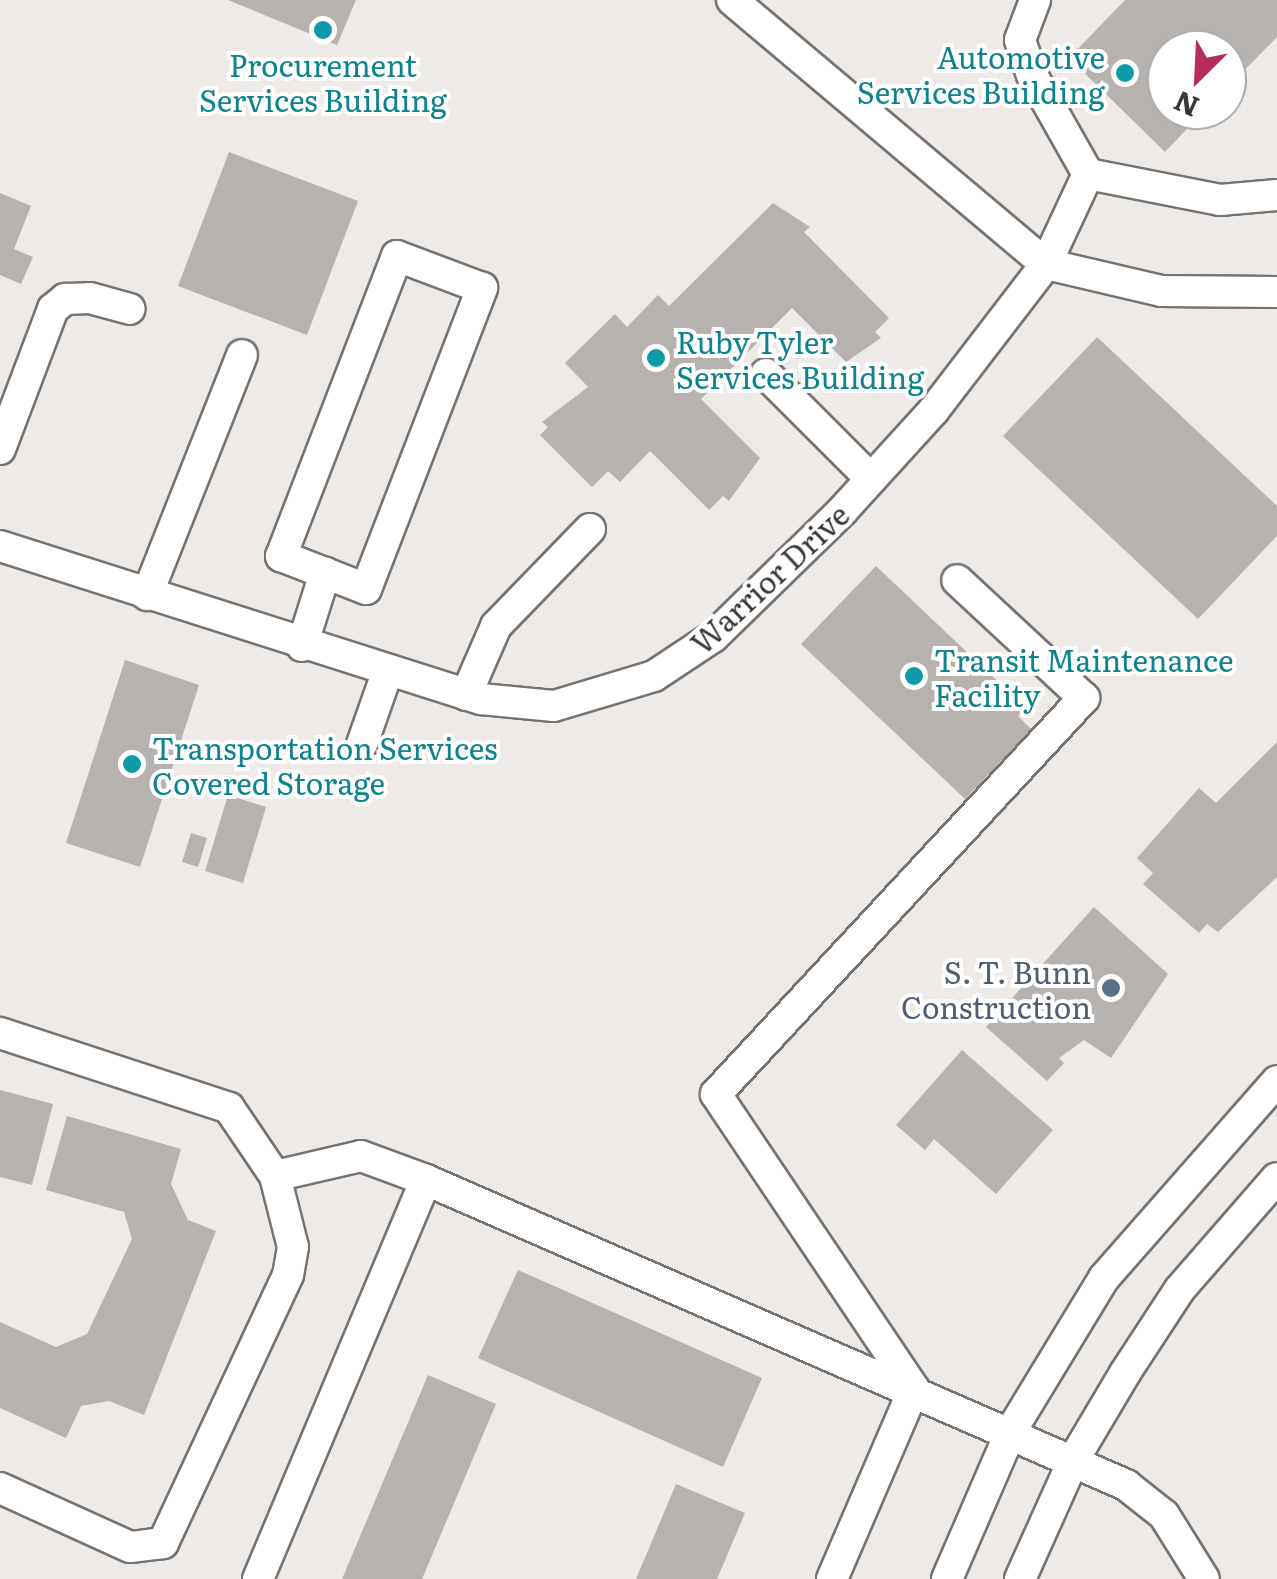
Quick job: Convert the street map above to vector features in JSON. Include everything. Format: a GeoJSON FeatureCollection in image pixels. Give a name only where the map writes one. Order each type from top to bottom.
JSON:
{"type":"FeatureCollection","features":[{"type":"Feature","properties":{"kind":"street"},"geometry":{"type":"LineString","coordinates":[[732,0],[1046,264],[1161,291],[1277,292]]}},
{"type":"Feature","properties":{"kind":"street"},"geometry":{"type":"LineString","coordinates":[[1035,0],[1020,40],[1032,75],[1088,174],[1220,200],[1277,195]]}},
{"type":"Feature","properties":{"kind":"street","name":"Warrior Drive"},"geometry":{"type":"LineString","coordinates":[[0,546],[387,674],[466,695],[554,706],[654,676],[728,624],[934,410],[1046,264],[1088,174]]}},
{"type":"Feature","properties":{"kind":"street"},"geometry":{"type":"LineString","coordinates":[[397,256],[482,288],[366,589],[325,573],[281,556],[397,256]]}},
{"type":"Feature","properties":{"kind":"street"},"geometry":{"type":"LineString","coordinates":[[0,449],[53,310],[65,299],[90,298],[130,310]]}},
{"type":"Feature","properties":{"kind":"street"},"geometry":{"type":"LineString","coordinates":[[147,595],[242,355]]}},
{"type":"Feature","properties":{"kind":"street"},"geometry":{"type":"LineString","coordinates":[[766,374],[871,479]]}},
{"type":"Feature","properties":{"kind":"street"},"geometry":{"type":"LineString","coordinates":[[466,695],[496,626],[590,529]]}},
{"type":"Feature","properties":{"kind":"street"},"geometry":{"type":"LineString","coordinates":[[302,646],[325,573]]}},
{"type":"Feature","properties":{"kind":"street"},"geometry":{"type":"LineString","coordinates":[[914,1389],[716,1094],[1084,698],[957,580]]}},
{"type":"Feature","properties":{"kind":"street"},"geometry":{"type":"LineString","coordinates":[[362,744],[387,674]]}},
{"type":"Feature","properties":{"kind":"street"},"geometry":{"type":"LineString","coordinates":[[0,1033],[229,1108],[275,1176],[292,1247],[288,1275],[163,1543],[130,1547],[0,1488]]}},
{"type":"Feature","properties":{"kind":"street"},"geometry":{"type":"LineString","coordinates":[[947,1579],[1011,1431],[1104,1278],[1277,1081]]}},
{"type":"Feature","properties":{"kind":"street"},"geometry":{"type":"LineString","coordinates":[[275,1176],[361,1156],[426,1180],[1011,1431],[1126,1485],[1164,1515],[1204,1579]]}},
{"type":"Feature","properties":{"kind":"street"},"geometry":{"type":"LineString","coordinates":[[1020,1579],[1074,1459],[1180,1290],[1277,1178]]}},
{"type":"Feature","properties":{"kind":"street"},"geometry":{"type":"LineString","coordinates":[[258,1579],[426,1180]]}},
{"type":"Feature","properties":{"kind":"street"},"geometry":{"type":"LineString","coordinates":[[832,1579],[914,1389]]}},
{"type":"Feature","properties":{"kind":"building","name":"Procurement Services Building"},"geometry":{"type":"Polygon","coordinates":[[[228,0],[356,0],[337,45],[228,0]]]}},
{"type":"Feature","properties":{"kind":"building","name":"Automotive Services Building"},"geometry":{"type":"Polygon","coordinates":[[[1125,0],[1277,0],[1277,37],[1247,68],[1247,30],[1147,30],[1147,130],[1186,130],[1165,152],[1069,58],[1125,0]]]}},
{"type":"Feature","properties":{"kind":"building"},"geometry":{"type":"Polygon","coordinates":[[[229,152],[358,201],[307,335],[178,286],[229,152]]]}},
{"type":"Feature","properties":{"kind":"building"},"geometry":{"type":"Polygon","coordinates":[[[0,193],[31,206],[14,249],[33,257],[21,284],[0,275],[0,193]]]}},
{"type":"Feature","properties":{"kind":"building","name":"Ruby Tyler Services Building"},"geometry":{"type":"Polygon","coordinates":[[[773,203],[810,227],[804,232],[889,318],[875,332],[881,338],[846,362],[792,308],[701,399],[760,458],[729,501],[723,496],[709,510],[650,451],[620,482],[608,471],[592,487],[540,435],[548,427],[542,422],[588,387],[565,363],[615,314],[627,327],[658,295],[669,306],[773,203]]]}},
{"type":"Feature","properties":{"kind":"building"},"geometry":{"type":"Polygon","coordinates":[[[1097,337],[1277,506],[1277,536],[1198,619],[1003,436],[1097,337]]]}},
{"type":"Feature","properties":{"kind":"building","name":"Transit Maintenance Facility"},"geometry":{"type":"Polygon","coordinates":[[[876,566],[1026,708],[1018,716],[1031,729],[965,799],[801,644],[876,566]]]}},
{"type":"Feature","properties":{"kind":"building","name":"Transportation Services Covered Storage"},"geometry":{"type":"Polygon","coordinates":[[[125,660],[199,685],[140,867],[66,843],[125,660]]]}},
{"type":"Feature","properties":{"kind":"building"},"geometry":{"type":"Polygon","coordinates":[[[1277,742],[1277,877],[1218,932],[1207,924],[1199,933],[1143,884],[1153,873],[1137,858],[1199,788],[1216,803],[1277,742]]]}},
{"type":"Feature","properties":{"kind":"building"},"geometry":{"type":"Polygon","coordinates":[[[228,795],[266,807],[243,883],[205,871],[228,795]]]}},
{"type":"Feature","properties":{"kind":"building"},"geometry":{"type":"Polygon","coordinates":[[[191,833],[207,838],[198,867],[182,862],[191,833]]]}},
{"type":"Feature","properties":{"kind":"building"},"geometry":{"type":"Polygon","coordinates":[[[1094,907],[1168,974],[1111,1058],[1084,1040],[1059,1058],[1064,1063],[1047,1081],[986,1027],[1094,907]]]}},
{"type":"Feature","properties":{"kind":"building"},"geometry":{"type":"Polygon","coordinates":[[[962,1050],[1053,1130],[996,1194],[934,1139],[925,1150],[896,1125],[962,1050]]]}},
{"type":"Feature","properties":{"kind":"building"},"geometry":{"type":"Polygon","coordinates":[[[0,1090],[53,1104],[32,1185],[0,1177],[0,1090]]]}},
{"type":"Feature","properties":{"kind":"building"},"geometry":{"type":"Polygon","coordinates":[[[67,1116],[181,1149],[171,1184],[188,1220],[216,1231],[144,1415],[109,1401],[81,1406],[66,1438],[0,1408],[0,1322],[56,1347],[87,1334],[132,1239],[124,1212],[46,1190],[67,1116]]]}},
{"type":"Feature","properties":{"kind":"building"},"geometry":{"type":"Polygon","coordinates":[[[518,1270],[762,1378],[723,1467],[478,1358],[518,1270]]]}},
{"type":"Feature","properties":{"kind":"building"},"geometry":{"type":"Polygon","coordinates":[[[428,1375],[496,1404],[422,1579],[342,1579],[428,1375]]]}},
{"type":"Feature","properties":{"kind":"building"},"geometry":{"type":"Polygon","coordinates":[[[676,1484],[745,1513],[717,1579],[636,1579],[676,1484]]]}},
{"type":"Feature","properties":{"kind":"place","name":"Procurement Services Building"},"geometry":{"type":"Point","coordinates":[323,30]}},
{"type":"Feature","properties":{"kind":"place","name":"Automotive Services Building"},"geometry":{"type":"Point","coordinates":[1125,73]}},
{"type":"Feature","properties":{"kind":"place","name":"Ruby Tyler Services Building"},"geometry":{"type":"Point","coordinates":[656,358]}},
{"type":"Feature","properties":{"kind":"place","name":"Transit Maintenance Facility"},"geometry":{"type":"Point","coordinates":[914,676]}},
{"type":"Feature","properties":{"kind":"place","name":"Transportation Services Covered Storage"},"geometry":{"type":"Point","coordinates":[132,764]}},
{"type":"Feature","properties":{"kind":"place","name":"S. T. Bunn Construction"},"geometry":{"type":"Point","coordinates":[1111,988]}}]}
